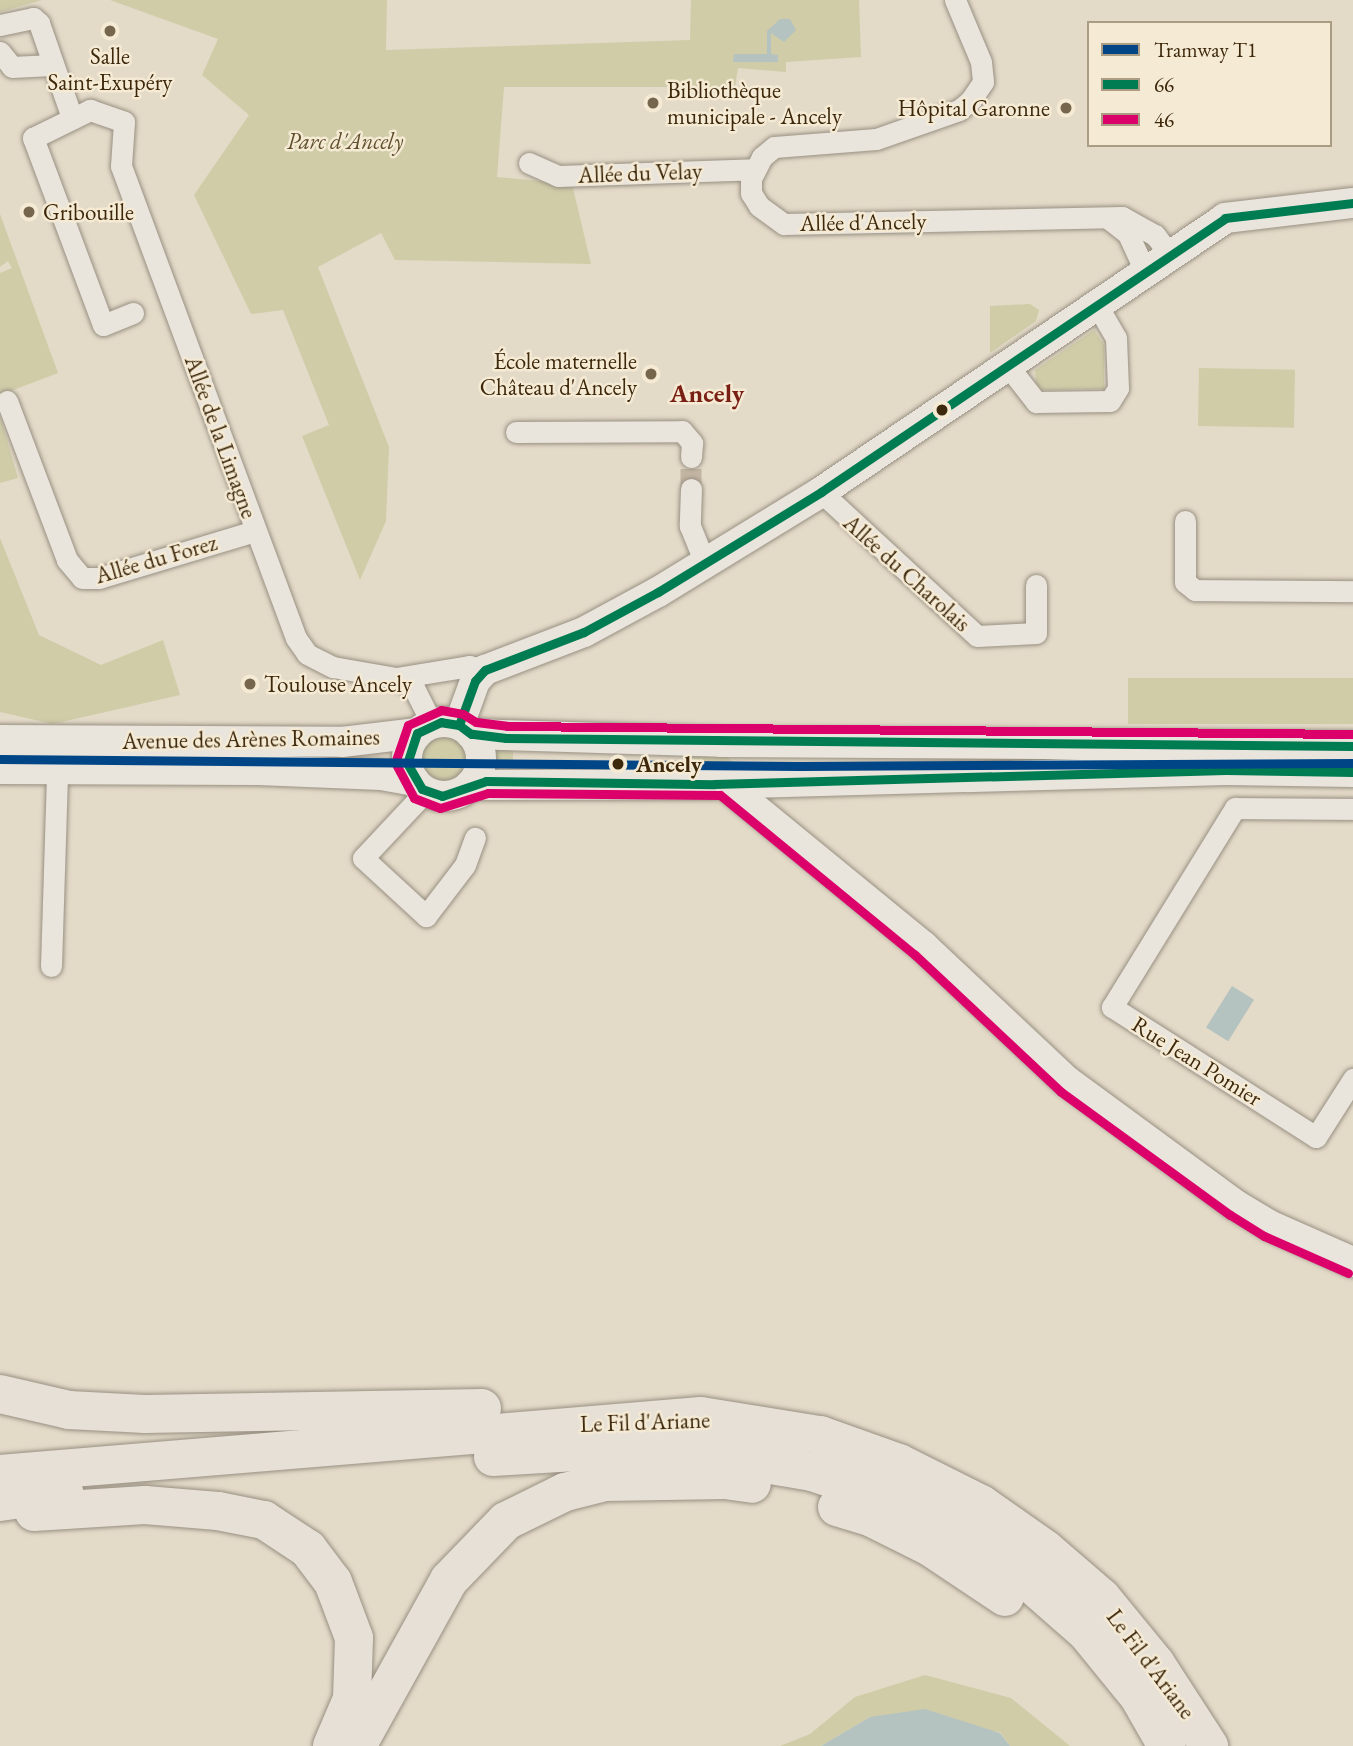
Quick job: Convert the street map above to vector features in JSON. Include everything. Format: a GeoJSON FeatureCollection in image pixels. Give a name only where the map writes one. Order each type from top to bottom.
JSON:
{"type":"FeatureCollection","features":[{"type":"Feature","properties":{"kind":"highway"},"geometry":{"type":"LineString","coordinates":[[0,1394],[69,1410],[236,1413],[673,1406],[701,1416]]}},
{"type":"Feature","properties":{"kind":"highway","name":"Le Fil d'Ariane"},"geometry":{"type":"LineString","coordinates":[[0,1474],[701,1416],[820,1435],[899,1463],[981,1504],[1045,1549],[1102,1598],[1156,1664],[1209,1746]]}},
{"type":"Feature","properties":{"kind":"highway","name":"Le Fil d'Ariane"},"geometry":{"type":"LineString","coordinates":[[0,1502],[609,1450],[693,1452],[775,1463],[905,1503],[965,1535],[1029,1582],[1087,1633],[1139,1697],[1167,1746]]}},
{"type":"Feature","properties":{"kind":"highway"},"geometry":{"type":"LineString","coordinates":[[357,1746],[449,1580],[506,1521],[565,1492],[605,1482],[659,1479],[725,1480],[795,1493],[872,1518],[930,1547],[986,1581],[1045,1630],[1100,1684],[1146,1746]]}},
{"type":"Feature","properties":{"kind":"highway"},"geometry":{"type":"LineString","coordinates":[[0,1514],[145,1506],[240,1514],[284,1530],[308,1549],[334,1582],[354,1638],[352,1699],[332,1746]]}},
{"type":"Feature","properties":{"kind":"main road"},"geometry":{"type":"LineString","coordinates":[[1353,203],[1226,218],[821,492],[705,563],[612,619],[485,670],[475,681],[445,729],[407,754],[420,786],[452,795],[470,785],[724,783],[1226,770],[1353,772]]}},
{"type":"Feature","properties":{"kind":"main road"},"geometry":{"type":"LineString","coordinates":[[445,729],[480,764],[470,785]]}},
{"type":"Feature","properties":{"kind":"main road","name":"Avenue des Arènes Romaines"},"geometry":{"type":"LineString","coordinates":[[0,740],[342,742],[445,729],[722,741],[1353,746]]}},
{"type":"Feature","properties":{"kind":"main road"},"geometry":{"type":"LineString","coordinates":[[722,741],[741,756],[790,835]]}},
{"type":"Feature","properties":{"kind":"main road","name":"Avenue des Arènes Romaines"},"geometry":{"type":"LineString","coordinates":[[0,769],[272,770],[381,775],[420,786]]}},
{"type":"Feature","properties":{"kind":"main road"},"geometry":{"type":"LineString","coordinates":[[724,783],[923,946],[1067,1081],[1236,1205],[1269,1225],[1353,1262]]}},
{"type":"Feature","properties":{"kind":"street"},"geometry":{"type":"LineString","coordinates":[[754,169],[774,147],[876,139],[959,110],[983,82],[976,45],[955,0]]}},
{"type":"Feature","properties":{"kind":"street"},"geometry":{"type":"LineString","coordinates":[[0,26],[33,18],[72,118]]}},
{"type":"Feature","properties":{"kind":"street"},"geometry":{"type":"LineString","coordinates":[[0,52],[12,67],[52,65]]}},
{"type":"Feature","properties":{"kind":"street","name":"Allée de la Limagne"},"geometry":{"type":"LineString","coordinates":[[133,313],[103,325],[33,138],[90,110],[124,122],[121,166],[296,638],[307,654],[332,667],[396,678],[424,700],[445,729]]}},
{"type":"Feature","properties":{"kind":"street","name":"Allée du Velay"},"geometry":{"type":"LineString","coordinates":[[529,163],[558,176],[754,169]]}},
{"type":"Feature","properties":{"kind":"street","name":"Allée d'Ancely"},"geometry":{"type":"LineString","coordinates":[[754,169],[751,193],[769,218],[784,223],[1122,217],[1139,223],[1170,255]]}},
{"type":"Feature","properties":{"kind":"street"},"geometry":{"type":"LineString","coordinates":[[1107,218],[1128,234],[1145,271]]}},
{"type":"Feature","properties":{"kind":"street"},"geometry":{"type":"LineString","coordinates":[[1008,366],[1036,402],[1110,401],[1118,388],[1116,338],[1096,304]]}},
{"type":"Feature","properties":{"kind":"street","name":"Allée du Forez"},"geometry":{"type":"LineString","coordinates":[[7,401],[67,560],[82,578],[99,579],[185,548],[255,531]]}},
{"type":"Feature","properties":{"kind":"street"},"geometry":{"type":"LineString","coordinates":[[516,432],[682,431],[692,443],[691,457]]}},
{"type":"Feature","properties":{"kind":"street"},"geometry":{"type":"LineString","coordinates":[[691,489],[690,526],[705,563]]}},
{"type":"Feature","properties":{"kind":"street","name":"Allée du Charolais"},"geometry":{"type":"LineString","coordinates":[[821,492],[976,636],[1036,633],[1036,585]]}},
{"type":"Feature","properties":{"kind":"street"},"geometry":{"type":"LineString","coordinates":[[1185,521],[1185,582],[1195,590],[1353,591]]}},
{"type":"Feature","properties":{"kind":"street"},"geometry":{"type":"LineString","coordinates":[[396,678],[469,666],[485,670]]}},
{"type":"Feature","properties":{"kind":"street"},"geometry":{"type":"LineString","coordinates":[[51,966],[57,770]]}},
{"type":"Feature","properties":{"kind":"street"},"geometry":{"type":"LineString","coordinates":[[420,786],[363,858],[425,916],[465,865],[475,838]]}},
{"type":"Feature","properties":{"kind":"street","name":"Rue Jean Pomier"},"geometry":{"type":"LineString","coordinates":[[1353,809],[1235,808],[1112,1007],[1316,1137],[1353,1079]]}},
{"type":"Feature","properties":{"kind":"green space"},"geometry":{"type":"Polygon","coordinates":[[[0,0],[42,0],[0,12],[0,0]]]}},
{"type":"Feature","properties":{"kind":"green space","name":"Parc d'Ancely"},"geometry":{"type":"Polygon","coordinates":[[[110,0],[387,0],[386,50],[690,40],[691,0],[859,0],[861,57],[786,62],[786,72],[738,68],[735,87],[504,87],[497,177],[572,184],[591,264],[395,260],[381,233],[318,267],[389,447],[386,521],[360,580],[302,436],[329,425],[283,310],[251,314],[194,195],[249,115],[202,75],[218,39],[110,0]]]}},
{"type":"Feature","properties":{"kind":"green space"},"geometry":{"type":"Polygon","coordinates":[[[0,214],[58,373],[0,395],[0,273],[12,268],[8,261],[0,267],[0,214]]]}},
{"type":"Feature","properties":{"kind":"green space"},"geometry":{"type":"Polygon","coordinates":[[[1030,304],[1039,310],[1036,321],[990,353],[990,306],[1030,304]]]}},
{"type":"Feature","properties":{"kind":"green space"},"geometry":{"type":"Polygon","coordinates":[[[1094,330],[1104,345],[1104,389],[1042,390],[1036,384],[1035,370],[1094,330]]]}},
{"type":"Feature","properties":{"kind":"green space"},"geometry":{"type":"Polygon","coordinates":[[[1199,368],[1295,370],[1294,428],[1198,426],[1199,368]]]}},
{"type":"Feature","properties":{"kind":"green space"},"geometry":{"type":"Polygon","coordinates":[[[0,416],[18,478],[0,483],[0,416]]]}},
{"type":"Feature","properties":{"kind":"green space"},"geometry":{"type":"Polygon","coordinates":[[[0,538],[39,635],[101,665],[163,640],[180,695],[53,724],[0,712],[0,538]]]}},
{"type":"Feature","properties":{"kind":"green space"},"geometry":{"type":"Polygon","coordinates":[[[1128,678],[1353,678],[1353,724],[1128,724],[1128,678]]]}},
{"type":"Feature","properties":{"kind":"green space"},"geometry":{"type":"Polygon","coordinates":[[[444,737],[461,743],[467,760],[461,777],[444,783],[427,777],[421,760],[427,743],[444,737]]]}},
{"type":"Feature","properties":{"kind":"green space"},"geometry":{"type":"Polygon","coordinates":[[[487,750],[513,750],[513,768],[487,768],[487,750]]]}},
{"type":"Feature","properties":{"kind":"green space"},"geometry":{"type":"Polygon","coordinates":[[[689,752],[720,752],[743,769],[689,770],[689,752]]]}},
{"type":"Feature","properties":{"kind":"green space"},"geometry":{"type":"Polygon","coordinates":[[[925,1675],[1011,1698],[1070,1746],[1010,1746],[1000,1732],[870,1717],[821,1746],[780,1746],[810,1734],[855,1697],[925,1675]]]}},
{"type":"Feature","properties":{"kind":"shaded area"},"geometry":{"type":"Polygon","coordinates":[[[780,19],[790,19],[796,30],[784,42],[771,33],[771,54],[778,55],[778,62],[733,62],[734,54],[767,54],[767,31],[780,19]]]}},
{"type":"Feature","properties":{"kind":"shaded area"},"geometry":{"type":"Polygon","coordinates":[[[1232,986],[1254,1000],[1228,1041],[1206,1028],[1232,986]]]}},
{"type":"Feature","properties":{"kind":"shaded area"},"geometry":{"type":"Polygon","coordinates":[[[925,1709],[1000,1733],[1010,1746],[821,1746],[870,1717],[925,1709]]]}},
{"type":"Feature","properties":{"kind":"tunnel"},"geometry":{"type":"LineString","coordinates":[[691,457],[691,489]]}},
{"type":"Feature","properties":{"kind":"tram line","name":"T1"},"geometry":{"type":"LineString","coordinates":[[0,759],[799,766],[1353,763]]}},
{"type":"Feature","properties":{"kind":"transit line","name":"66"},"geometry":{"type":"LineString","coordinates":[[459,725],[475,681],[485,670],[584,632],[658,592],[821,492],[1225,218],[1353,203]]}},
{"type":"Feature","properties":{"kind":"transit line","name":"46"},"geometry":{"type":"LineString","coordinates":[[1348,1273],[1264,1236],[1230,1215],[1060,1091],[915,955],[720,795],[488,793],[440,808],[414,798],[395,763],[408,725],[441,710],[463,714],[476,722],[507,726],[1353,734]]}},
{"type":"Feature","properties":{"kind":"transit line","name":"66"},"geometry":{"type":"LineString","coordinates":[[1353,746],[506,738],[471,734],[459,725],[441,722],[417,733],[407,763],[422,789],[442,796],[486,781],[714,784],[1226,770],[1353,772]]}},
{"type":"Feature","properties":{"kind":"place","name":"Salle Saint-Exupéry"},"geometry":{"type":"Point","coordinates":[110,31]}},
{"type":"Feature","properties":{"kind":"place","name":"Bibliothèque municipale - Ancely"},"geometry":{"type":"Point","coordinates":[653,103]}},
{"type":"Feature","properties":{"kind":"place","name":"Hôpital Garonne"},"geometry":{"type":"Point","coordinates":[1066,108]}},
{"type":"Feature","properties":{"kind":"place","name":"Gribouille"},"geometry":{"type":"Point","coordinates":[29,212]}},
{"type":"Feature","properties":{"kind":"place","name":"École maternelle Château d'Ancely"},"geometry":{"type":"Point","coordinates":[651,374]}},
{"type":"Feature","properties":{"kind":"place","name":"Toulouse Ancely"},"geometry":{"type":"Point","coordinates":[250,684]}},
{"type":"Feature","properties":{"kind":"place","name":"Ancely"},"geometry":{"type":"Point","coordinates":[618,764]}},
{"type":"Feature","properties":{"kind":"district","name":"Ancely"},"geometry":{"type":"Point","coordinates":[707,394]}}]}
